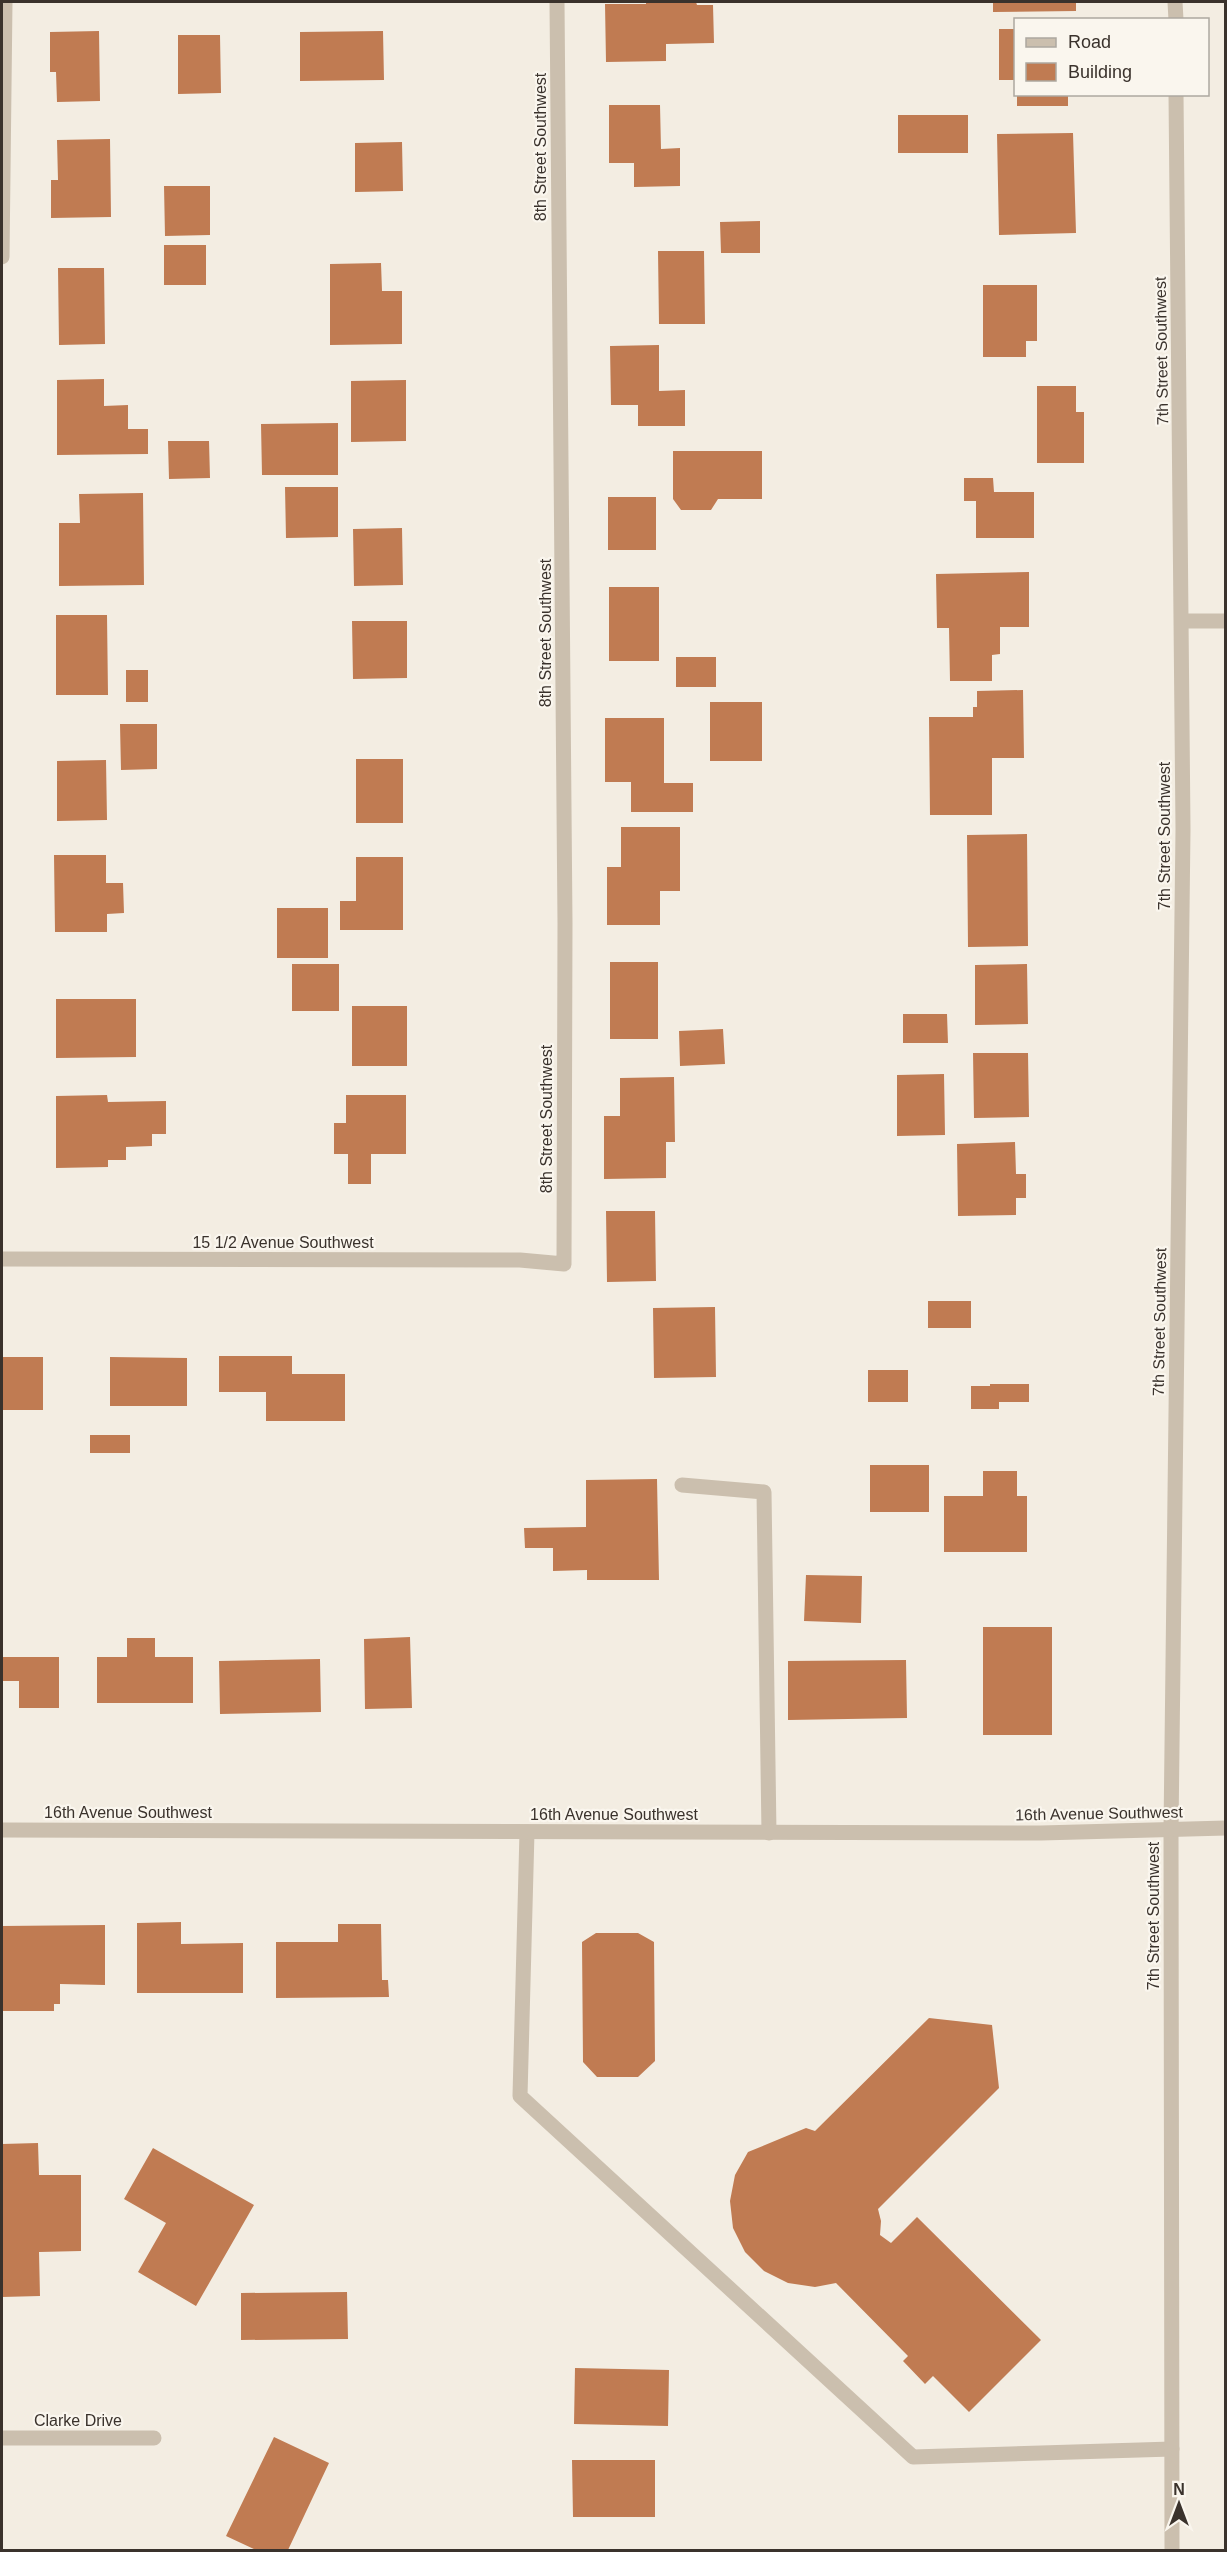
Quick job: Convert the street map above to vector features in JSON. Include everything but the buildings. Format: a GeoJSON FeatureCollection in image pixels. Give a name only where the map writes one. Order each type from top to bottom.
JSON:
{"type":"FeatureCollection","features":[{"type":"Feature","properties":{"kind":"street"},"geometry":{"type":"LineString","coordinates":[[2,257],[5,2]]}},
{"type":"Feature","properties":{"kind":"street","name":"8th Street Southwest"},"geometry":{"type":"LineString","coordinates":[[557,2],[565,911],[564,1264]]}},
{"type":"Feature","properties":{"kind":"street"},"geometry":{"type":"LineString","coordinates":[[1175,2],[1176,18]]}},
{"type":"Feature","properties":{"kind":"street","name":"7th Street Southwest"},"geometry":{"type":"LineString","coordinates":[[1172,2550],[1171,1830],[1183,829],[1176,96]]}},
{"type":"Feature","properties":{"kind":"street"},"geometry":{"type":"LineString","coordinates":[[1182,621],[1226,621]]}},
{"type":"Feature","properties":{"kind":"street","name":"15 1/2 Avenue Southwest"},"geometry":{"type":"LineString","coordinates":[[2,1259],[520,1260],[564,1264]]}},
{"type":"Feature","properties":{"kind":"street"},"geometry":{"type":"LineString","coordinates":[[682,1485],[764,1492],[769,1833]]}},
{"type":"Feature","properties":{"kind":"street","name":"16th Avenue Southwest"},"geometry":{"type":"LineString","coordinates":[[2,1830],[1041,1833],[1226,1828]]}},
{"type":"Feature","properties":{"kind":"street"},"geometry":{"type":"LineString","coordinates":[[527,1832],[520,2096],[913,2457],[1172,2449]]}},
{"type":"Feature","properties":{"kind":"street","name":"Clarke Drive"},"geometry":{"type":"LineString","coordinates":[[2,2438],[154,2438]]}}]}
